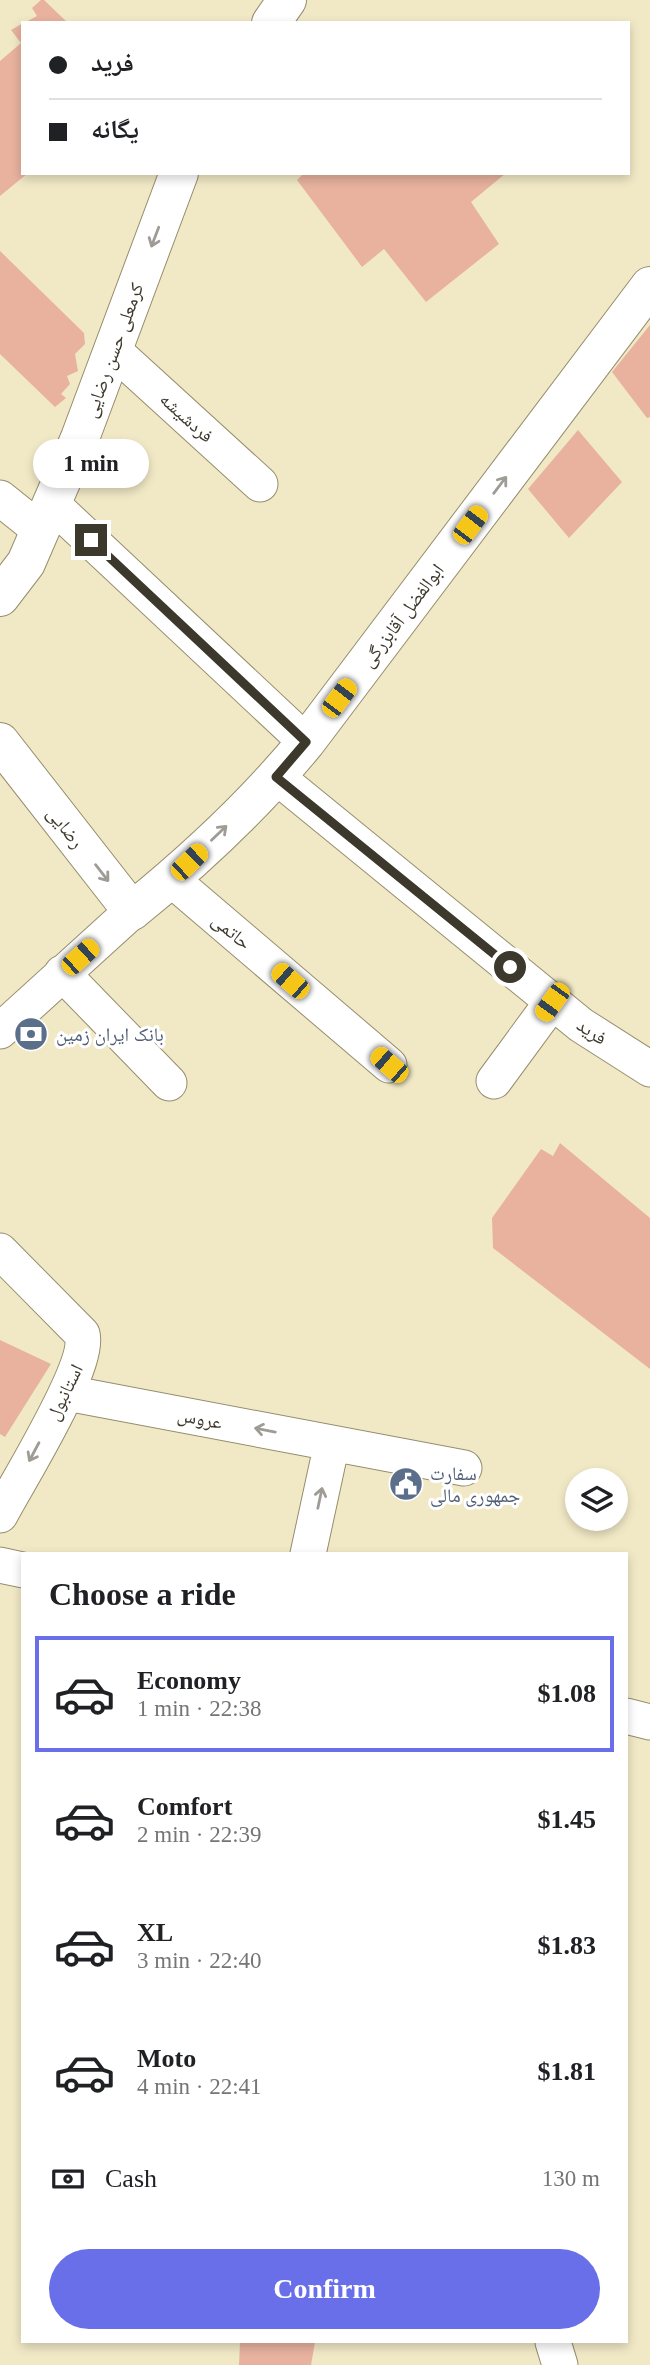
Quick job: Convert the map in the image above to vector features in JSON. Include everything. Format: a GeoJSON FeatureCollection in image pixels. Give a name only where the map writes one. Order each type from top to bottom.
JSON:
{"type":"FeatureCollection","features":[{"type":"Feature","properties":{"kind":"street"},"geometry":{"type":"LineString","coordinates":[[272,21],[288,0]]}},
{"type":"Feature","properties":{"kind":"street","name":"کرمعلی حسن رضایی"},"geometry":{"type":"LineString","coordinates":[[0,597],[26,563],[46,517],[113,350],[178,175]]}},
{"type":"Feature","properties":{"kind":"street","name":"ابوالفضل آقابزرگی"},"geometry":{"type":"LineString","coordinates":[[3,1022],[171,879],[276,777],[306,742],[650,286]]}},
{"type":"Feature","properties":{"kind":"street","name":"فردشیشه"},"geometry":{"type":"LineString","coordinates":[[113,350],[260,484]]}},
{"type":"Feature","properties":{"kind":"street"},"geometry":{"type":"LineString","coordinates":[[0,498],[46,517],[306,742]]}},
{"type":"Feature","properties":{"kind":"street","name":"رضایی"},"geometry":{"type":"LineString","coordinates":[[0,742],[132,911]]}},
{"type":"Feature","properties":{"kind":"street","name":"فرید"},"geometry":{"type":"LineString","coordinates":[[276,777],[581,1025],[650,1069]]}},
{"type":"Feature","properties":{"kind":"street","name":"حاتمی"},"geometry":{"type":"LineString","coordinates":[[171,879],[389,1065]]}},
{"type":"Feature","properties":{"kind":"street"},"geometry":{"type":"LineString","coordinates":[[62,973],[169,1083]]}},
{"type":"Feature","properties":{"kind":"street"},"geometry":{"type":"LineString","coordinates":[[494,1080],[552,1002]]}},
{"type":"Feature","properties":{"kind":"street","name":"استانبول"},"geometry":{"type":"LineString","coordinates":[[0,1251],[82,1334],[83,1352],[67,1392],[0,1515]]}},
{"type":"Feature","properties":{"kind":"street","name":"عروس"},"geometry":{"type":"LineString","coordinates":[[67,1392],[464,1468]]}},
{"type":"Feature","properties":{"kind":"street"},"geometry":{"type":"LineString","coordinates":[[308,1552],[332,1443]]}},
{"type":"Feature","properties":{"kind":"street"},"geometry":{"type":"LineString","coordinates":[[0,1565],[21,1570]]}},
{"type":"Feature","properties":{"kind":"street"},"geometry":{"type":"LineString","coordinates":[[628,1716],[650,1722]]}},
{"type":"Feature","properties":{"kind":"street"},"geometry":{"type":"LineString","coordinates":[[553,2343],[560,2365]]}},
{"type":"Feature","properties":{"kind":"building"},"geometry":{"type":"Polygon","coordinates":[[[44,0],[66,21],[28,21],[37,16],[32,8],[44,0]]]}},
{"type":"Feature","properties":{"kind":"building"},"geometry":{"type":"Polygon","coordinates":[[[21,24],[21,43],[11,30],[21,24]]]}},
{"type":"Feature","properties":{"kind":"building"},"geometry":{"type":"Polygon","coordinates":[[[21,43],[21,175],[26,175],[0,196],[0,61],[21,43]]]}},
{"type":"Feature","properties":{"kind":"building"},"geometry":{"type":"Polygon","coordinates":[[[302,175],[504,175],[471,202],[499,244],[426,302],[384,249],[362,267],[297,180],[302,175]]]}},
{"type":"Feature","properties":{"kind":"building"},"geometry":{"type":"Polygon","coordinates":[[[0,251],[84,333],[85,344],[75,354],[78,371],[67,376],[70,384],[61,394],[66,398],[55,407],[0,354],[0,251]]]}},
{"type":"Feature","properties":{"kind":"building"},"geometry":{"type":"Polygon","coordinates":[[[650,325],[650,417],[647,418],[612,372],[650,325]]]}},
{"type":"Feature","properties":{"kind":"building"},"geometry":{"type":"Polygon","coordinates":[[[578,430],[622,482],[569,538],[528,489],[578,430]]]}},
{"type":"Feature","properties":{"kind":"building"},"geometry":{"type":"Polygon","coordinates":[[[560,1143],[650,1218],[650,1369],[493,1248],[492,1218],[541,1149],[553,1156],[560,1143]]]}},
{"type":"Feature","properties":{"kind":"building"},"geometry":{"type":"Polygon","coordinates":[[[0,1340],[51,1364],[5,1437],[0,1434],[0,1340]]]}},
{"type":"Feature","properties":{"kind":"building"},"geometry":{"type":"Polygon","coordinates":[[[240,2343],[315,2343],[311,2365],[239,2365],[240,2343]]]}},
{"type":"Feature","properties":{"kind":"place","name":"بانک ایران زمین"},"geometry":{"type":"Point","coordinates":[31,1034]}},
{"type":"Feature","properties":{"kind":"place","name":"سفارت جمهوری مالی"},"geometry":{"type":"Point","coordinates":[406,1484]}},
{"type":"Feature","properties":{"kind":"route"},"geometry":{"type":"LineString","coordinates":[[91,540],[306,742],[276,777],[510,967]]}}]}
